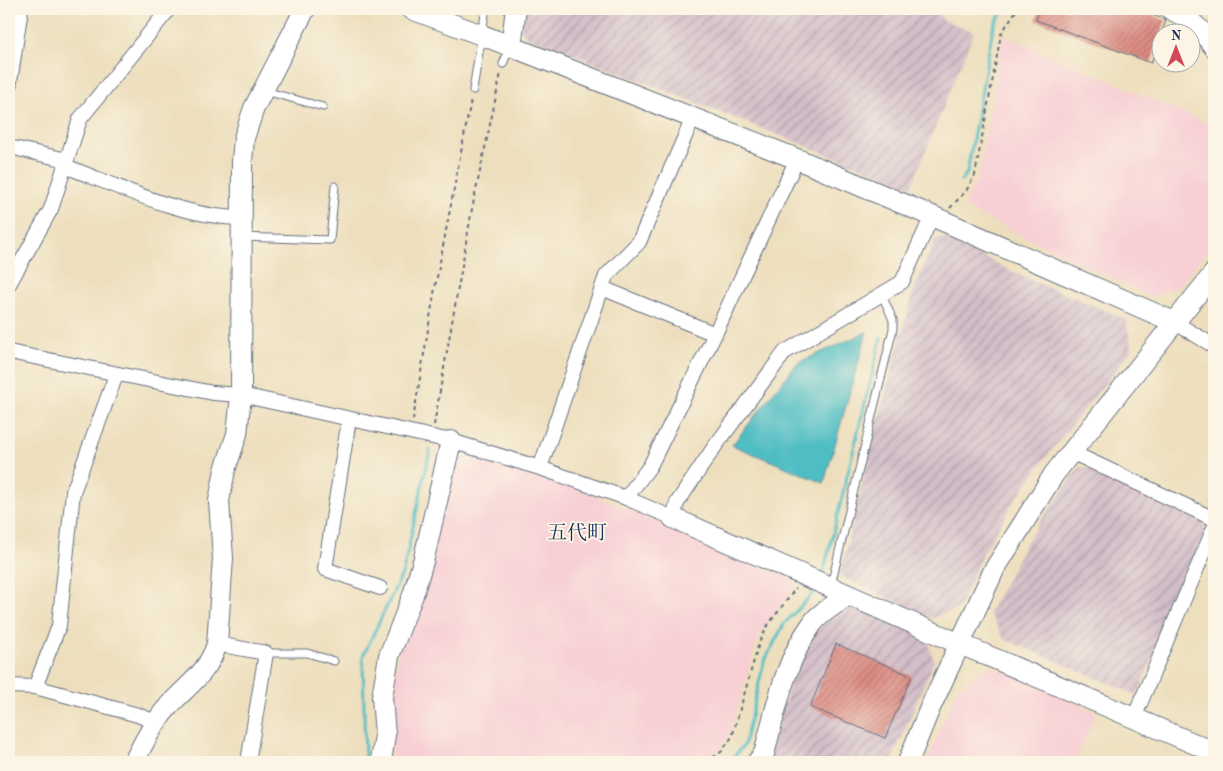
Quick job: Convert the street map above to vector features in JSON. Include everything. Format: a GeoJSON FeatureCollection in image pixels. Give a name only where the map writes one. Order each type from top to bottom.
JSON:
{"type":"FeatureCollection","features":[{"type":"Feature","properties":{"kind":"street"},"geometry":{"type":"LineString","coordinates":[[9,88],[21,9]]}},
{"type":"Feature","properties":{"kind":"street"},"geometry":{"type":"LineString","coordinates":[[9,284],[51,209],[80,119],[169,9]]}},
{"type":"Feature","properties":{"kind":"street"},"geometry":{"type":"LineString","coordinates":[[134,762],[155,722],[202,675],[213,657],[217,644],[223,558],[219,501],[225,470],[237,434],[241,395],[241,227],[244,138],[254,108],[305,9]]}},
{"type":"Feature","properties":{"kind":"street"},"geometry":{"type":"LineString","coordinates":[[410,9],[482,35],[797,159],[941,212],[1174,322],[1214,346]]}},
{"type":"Feature","properties":{"kind":"street"},"geometry":{"type":"LineString","coordinates":[[510,46],[516,9]]}},
{"type":"Feature","properties":{"kind":"street"},"geometry":{"type":"LineString","coordinates":[[1170,9],[1184,15],[1207,36],[1214,47]]}},
{"type":"Feature","properties":{"kind":"street"},"geometry":{"type":"LineString","coordinates":[[540,468],[606,276],[639,242],[693,118]]}},
{"type":"Feature","properties":{"kind":"street"},"geometry":{"type":"LineString","coordinates":[[9,147],[66,163],[145,196],[241,227]]}},
{"type":"Feature","properties":{"kind":"street"},"geometry":{"type":"LineString","coordinates":[[626,498],[650,466],[716,334],[797,159]]}},
{"type":"Feature","properties":{"kind":"street"},"geometry":{"type":"LineString","coordinates":[[673,518],[677,503],[713,449],[785,352],[882,295],[905,278],[941,212]]}},
{"type":"Feature","properties":{"kind":"street"},"geometry":{"type":"LineString","coordinates":[[908,762],[930,708],[994,570],[1054,474],[1214,273]]}},
{"type":"Feature","properties":{"kind":"street"},"geometry":{"type":"LineString","coordinates":[[602,288],[716,334]]}},
{"type":"Feature","properties":{"kind":"street"},"geometry":{"type":"LineString","coordinates":[[9,352],[213,393],[241,395],[411,432],[452,441],[540,468],[626,498],[839,592],[1214,752]]}},
{"type":"Feature","properties":{"kind":"street"},"geometry":{"type":"LineString","coordinates":[[35,687],[59,626],[73,492],[116,374]]}},
{"type":"Feature","properties":{"kind":"street"},"geometry":{"type":"LineString","coordinates":[[350,419],[325,569],[380,588]]}},
{"type":"Feature","properties":{"kind":"street"},"geometry":{"type":"LineString","coordinates":[[381,762],[385,735],[382,697],[389,656],[413,596],[452,441]]}},
{"type":"Feature","properties":{"kind":"street"},"geometry":{"type":"LineString","coordinates":[[1071,452],[1214,520]]}},
{"type":"Feature","properties":{"kind":"street"},"geometry":{"type":"LineString","coordinates":[[1134,718],[1214,528]]}},
{"type":"Feature","properties":{"kind":"street"},"geometry":{"type":"LineString","coordinates":[[757,762],[764,754],[782,684],[789,666],[813,623],[839,592]]}},
{"type":"Feature","properties":{"kind":"street"},"geometry":{"type":"LineString","coordinates":[[217,644],[266,653],[248,762]]}},
{"type":"Feature","properties":{"kind":"street"},"geometry":{"type":"LineString","coordinates":[[9,686],[35,687],[138,715],[155,722]]}},
{"type":"Feature","properties":{"kind":"lane"},"geometry":{"type":"LineString","coordinates":[[473,90],[485,14]]}},
{"type":"Feature","properties":{"kind":"lane"},"geometry":{"type":"LineString","coordinates":[[503,64],[510,46]]}},
{"type":"Feature","properties":{"kind":"lane"},"geometry":{"type":"LineString","coordinates":[[263,90],[323,107]]}},
{"type":"Feature","properties":{"kind":"lane"},"geometry":{"type":"LineString","coordinates":[[241,227],[330,240],[335,186]]}},
{"type":"Feature","properties":{"kind":"lane"},"geometry":{"type":"LineString","coordinates":[[839,592],[893,329],[893,320],[882,295]]}},
{"type":"Feature","properties":{"kind":"lane"},"geometry":{"type":"LineString","coordinates":[[266,653],[307,653],[334,661]]}},
{"type":"Feature","properties":{"kind":"path"},"geometry":{"type":"LineString","coordinates":[[941,212],[966,191],[975,175],[1000,34],[1017,9]]}},
{"type":"Feature","properties":{"kind":"path"},"geometry":{"type":"LineString","coordinates":[[432,437],[472,209],[503,64]]}},
{"type":"Feature","properties":{"kind":"path"},"geometry":{"type":"LineString","coordinates":[[411,432],[435,288],[473,90]]}},
{"type":"Feature","properties":{"kind":"path"},"geometry":{"type":"LineString","coordinates":[[706,762],[721,752],[732,737],[759,643],[768,625],[804,576]]}},
{"type":"Feature","properties":{"kind":"shaded area"},"geometry":{"type":"Polygon","coordinates":[[[523,9],[937,9],[942,19],[974,32],[911,187],[528,37],[521,28],[523,9]]]}},
{"type":"Feature","properties":{"kind":"shaded area"},"geometry":{"type":"Polygon","coordinates":[[[1004,35],[1214,126],[1214,243],[1176,288],[1150,297],[963,207],[978,178],[1004,35]]]}},
{"type":"Feature","properties":{"kind":"shaded area"},"geometry":{"type":"Polygon","coordinates":[[[945,238],[1022,276],[1126,319],[1132,349],[1043,461],[1015,500],[981,556],[959,608],[931,618],[840,576],[873,438],[913,293],[935,240],[945,238]]]}},
{"type":"Feature","properties":{"kind":"shaded area"},"geometry":{"type":"Polygon","coordinates":[[[462,454],[574,487],[795,580],[796,585],[757,640],[729,737],[717,751],[701,762],[391,762],[394,723],[391,703],[401,643],[455,459],[462,454]]]}},
{"type":"Feature","properties":{"kind":"shaded area"},"geometry":{"type":"Polygon","coordinates":[[[1086,467],[1203,523],[1206,531],[1137,695],[1004,639],[989,613],[1025,545],[1043,517],[1079,468],[1086,467]]]}},
{"type":"Feature","properties":{"kind":"shaded area"},"geometry":{"type":"Polygon","coordinates":[[[856,606],[926,636],[934,661],[891,762],[767,762],[793,675],[819,628],[845,608],[856,606]]]}},
{"type":"Feature","properties":{"kind":"shaded area"},"geometry":{"type":"Polygon","coordinates":[[[991,666],[1097,712],[1075,762],[926,762],[958,688],[991,666]]]}},
{"type":"Feature","properties":{"kind":"water"},"geometry":{"type":"Polygon","coordinates":[[[867,332],[824,483],[732,445],[797,363],[867,332]]]}},
{"type":"Feature","properties":{"kind":"building"},"geometry":{"type":"Polygon","coordinates":[[[1039,9],[1137,9],[1166,20],[1165,22],[1150,22],[1150,63],[1036,20],[1039,9]]]}},
{"type":"Feature","properties":{"kind":"building"},"geometry":{"type":"Polygon","coordinates":[[[836,644],[912,676],[885,738],[810,707],[836,644]]]}},
{"type":"Feature","properties":{"kind":"waterway"},"geometry":{"type":"LineString","coordinates":[[961,181],[967,173],[992,33],[995,23],[1004,9]]}},
{"type":"Feature","properties":{"kind":"waterway"},"geometry":{"type":"LineString","coordinates":[[821,575],[825,566],[881,338]]}},
{"type":"Feature","properties":{"kind":"waterway"},"geometry":{"type":"LineString","coordinates":[[365,762],[363,656],[403,572],[430,450]]}},
{"type":"Feature","properties":{"kind":"waterway"},"geometry":{"type":"LineString","coordinates":[[729,762],[744,745],[764,662],[784,624],[812,594],[815,587]]}},
{"type":"Feature","properties":{"kind":"district","name":"五代町"},"geometry":{"type":"Point","coordinates":[577,534]}}]}
